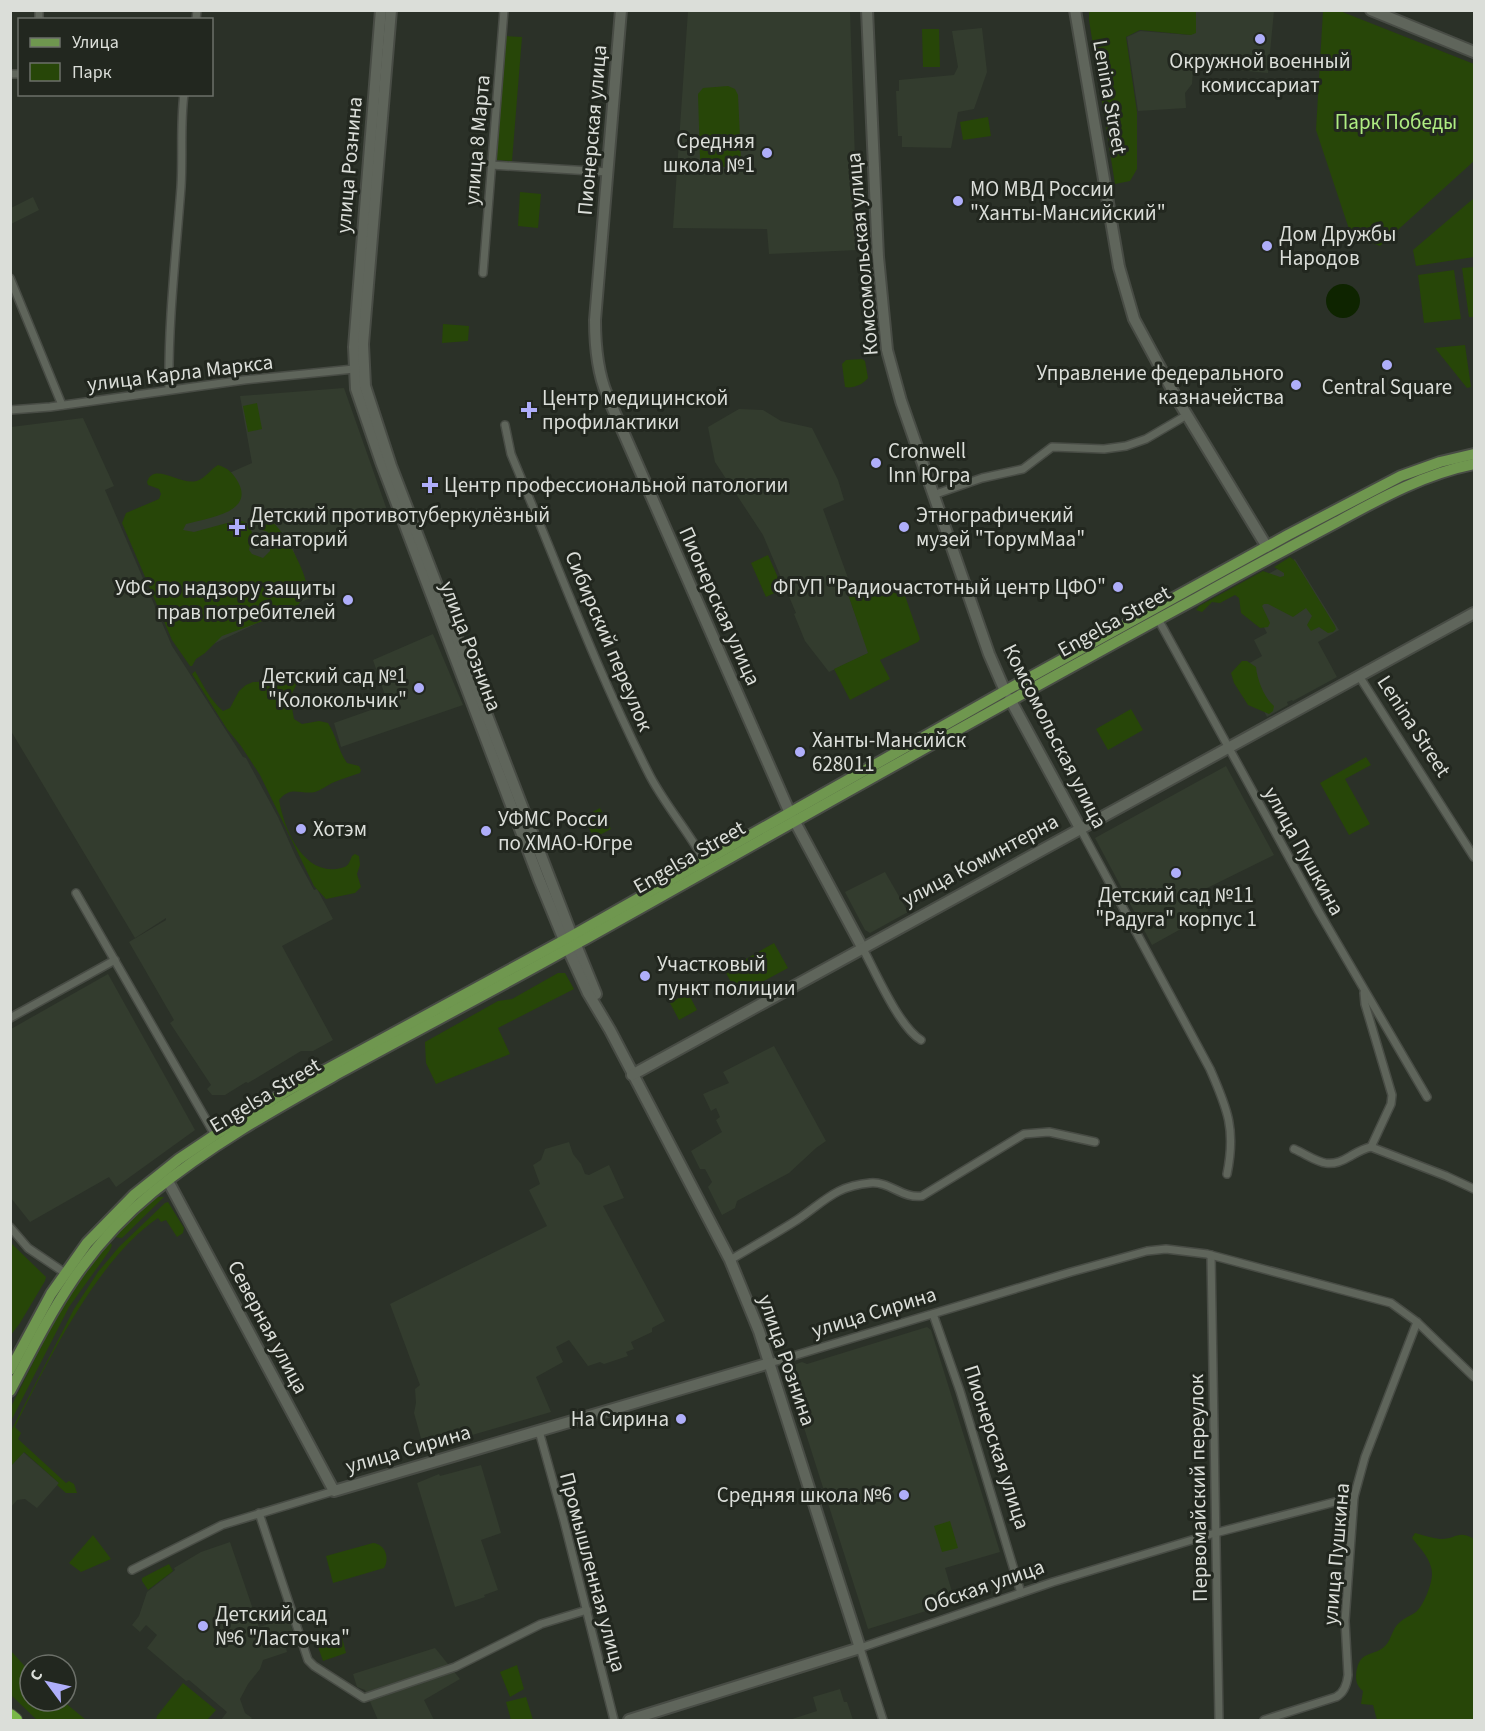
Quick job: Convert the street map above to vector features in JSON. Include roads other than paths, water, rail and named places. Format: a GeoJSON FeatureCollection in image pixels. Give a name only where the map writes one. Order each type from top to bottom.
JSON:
{"type":"FeatureCollection","features":[{"type":"Feature","properties":{"kind":"highway"},"geometry":{"type":"LineString","coordinates":[[10,1716],[15,1720]]}},
{"type":"Feature","properties":{"kind":"main road","name":"Engelsa Street"},"geometry":{"type":"LineString","coordinates":[[1007,695],[1158,619],[1401,476],[1440,462],[1474,454]]}},
{"type":"Feature","properties":{"kind":"main road","name":"Engelsa Street"},"geometry":{"type":"LineString","coordinates":[[10,1391],[87,1243],[113,1214],[197,1152],[289,1095],[570,942],[1007,695],[1270,552],[1404,486],[1474,464]]}},
{"type":"Feature","properties":{"kind":"main road","name":"Engelsa Street"},"geometry":{"type":"LineString","coordinates":[[570,942],[704,860],[791,816]]}},
{"type":"Feature","properties":{"kind":"main road","name":"Engelsa Street"},"geometry":{"type":"LineString","coordinates":[[10,1370],[42,1310],[69,1275]]}},
{"type":"Feature","properties":{"kind":"street","name":"улица Рознина"},"geometry":{"type":"LineString","coordinates":[[381,10],[356,389],[381,462],[512,793],[588,993],[610,1030],[729,1260],[752,1312],[883,1720]]}},
{"type":"Feature","properties":{"kind":"street","name":"улица Рознина"},"geometry":{"type":"LineString","coordinates":[[358,368],[363,344],[391,10]]}},
{"type":"Feature","properties":{"kind":"street","name":"улица 8 Марта"},"geometry":{"type":"LineString","coordinates":[[483,273],[504,10]]}},
{"type":"Feature","properties":{"kind":"street","name":"Пионерская улица"},"geometry":{"type":"LineString","coordinates":[[621,10],[596,320],[599,374],[791,816],[900,1017],[910,1031],[921,1040]]}},
{"type":"Feature","properties":{"kind":"street","name":"Комсомольская улица"},"geometry":{"type":"LineString","coordinates":[[867,10],[878,257],[886,342],[897,388],[989,654],[1007,695],[1205,1059],[1219,1089],[1228,1113],[1232,1136],[1227,1174]]}},
{"type":"Feature","properties":{"kind":"street","name":"Lenina Street"},"geometry":{"type":"LineString","coordinates":[[1075,10],[1124,286],[1142,336],[1270,552]]}},
{"type":"Feature","properties":{"kind":"street"},"geometry":{"type":"LineString","coordinates":[[1371,10],[1474,52]]}},
{"type":"Feature","properties":{"kind":"street"},"geometry":{"type":"LineString","coordinates":[[1386,10],[1474,46]]}},
{"type":"Feature","properties":{"kind":"street"},"geometry":{"type":"LineString","coordinates":[[170,389],[170,324],[182,174],[184,96]]}},
{"type":"Feature","properties":{"kind":"street"},"geometry":{"type":"LineString","coordinates":[[491,165],[608,172]]}},
{"type":"Feature","properties":{"kind":"street"},"geometry":{"type":"LineString","coordinates":[[10,278],[62,405]]}},
{"type":"Feature","properties":{"kind":"street","name":"улица Карла Маркса"},"geometry":{"type":"LineString","coordinates":[[10,410],[358,368]]}},
{"type":"Feature","properties":{"kind":"street"},"geometry":{"type":"LineString","coordinates":[[933,495],[982,478],[1023,469],[1052,447],[1104,449],[1138,442],[1187,415]]}},
{"type":"Feature","properties":{"kind":"street","name":"Сибирский переулок"},"geometry":{"type":"LineString","coordinates":[[506,425],[511,454],[616,704],[663,798],[704,860]]}},
{"type":"Feature","properties":{"kind":"street","name":"улица Коминтерна"},"geometry":{"type":"LineString","coordinates":[[632,1075],[1474,613]]}},
{"type":"Feature","properties":{"kind":"street","name":"улица Пушкина"},"geometry":{"type":"LineString","coordinates":[[1158,619],[1364,991],[1427,1097]]}},
{"type":"Feature","properties":{"kind":"street","name":"Lenina Street"},"geometry":{"type":"LineString","coordinates":[[1359,676],[1474,857]]}},
{"type":"Feature","properties":{"kind":"street"},"geometry":{"type":"LineString","coordinates":[[76,893],[218,1139]]}},
{"type":"Feature","properties":{"kind":"street"},"geometry":{"type":"LineString","coordinates":[[10,1018],[115,960]]}},
{"type":"Feature","properties":{"kind":"street"},"geometry":{"type":"LineString","coordinates":[[1364,991],[1365,1004],[1392,1095],[1371,1148]]}},
{"type":"Feature","properties":{"kind":"street"},"geometry":{"type":"LineString","coordinates":[[729,1260],[808,1213],[830,1195],[846,1188],[880,1183],[909,1196],[922,1196],[1024,1134],[1049,1131],[1095,1142]]}},
{"type":"Feature","properties":{"kind":"street"},"geometry":{"type":"LineString","coordinates":[[1294,1149],[1331,1165],[1363,1149],[1371,1148],[1474,1189]]}},
{"type":"Feature","properties":{"kind":"street","name":"Северная улица"},"geometry":{"type":"LineString","coordinates":[[165,1176],[334,1491]]}},
{"type":"Feature","properties":{"kind":"street"},"geometry":{"type":"LineString","coordinates":[[10,1227],[28,1248],[69,1275]]}},
{"type":"Feature","properties":{"kind":"street","name":"улица Сирина"},"geometry":{"type":"LineString","coordinates":[[132,1570],[222,1525],[1147,1251],[1179,1249],[1211,1255],[1385,1301],[1400,1308],[1417,1322],[1474,1377]]}},
{"type":"Feature","properties":{"kind":"street","name":"Первомайский переулок"},"geometry":{"type":"LineString","coordinates":[[1211,1255],[1219,1720]]}},
{"type":"Feature","properties":{"kind":"street","name":"Пионерская улица"},"geometry":{"type":"LineString","coordinates":[[933,1314],[960,1391],[1022,1593]]}},
{"type":"Feature","properties":{"kind":"street","name":"улица Пушкина"},"geometry":{"type":"LineString","coordinates":[[1264,1720],[1336,1697],[1343,1691],[1348,1675],[1346,1615],[1354,1497],[1365,1457],[1417,1322]]}},
{"type":"Feature","properties":{"kind":"street","name":"Промышленная улица"},"geometry":{"type":"LineString","coordinates":[[539,1431],[614,1720]]}},
{"type":"Feature","properties":{"kind":"street","name":"Обская улица"},"geometry":{"type":"LineString","coordinates":[[629,1720],[1215,1533],[1354,1497]]}},
{"type":"Feature","properties":{"kind":"street"},"geometry":{"type":"LineString","coordinates":[[259,1514],[308,1659],[364,1698],[455,1667],[541,1624],[587,1610]]}},
{"type":"Feature","properties":{"kind":"place","name":"Окружной военный комиссариат"},"geometry":{"type":"Point","coordinates":[1260,39]}},
{"type":"Feature","properties":{"kind":"place","name":"Средняя школа №1"},"geometry":{"type":"Point","coordinates":[767,153]}},
{"type":"Feature","properties":{"kind":"place","name":"МО МВД России \"Ханты-Мансийский\""},"geometry":{"type":"Point","coordinates":[958,201]}},
{"type":"Feature","properties":{"kind":"place","name":"Дом Дружбы Народов"},"geometry":{"type":"Point","coordinates":[1267,246]}},
{"type":"Feature","properties":{"kind":"place","name":"Central Square"},"geometry":{"type":"Point","coordinates":[1387,365]}},
{"type":"Feature","properties":{"kind":"place","name":"Управление федерального казначейства"},"geometry":{"type":"Point","coordinates":[1296,385]}},
{"type":"Feature","properties":{"kind":"place","name":"Центр медицинской профилактики"},"geometry":{"type":"Point","coordinates":[529,410]}},
{"type":"Feature","properties":{"kind":"place","name":"Cronwell Inn Югра"},"geometry":{"type":"Point","coordinates":[876,463]}},
{"type":"Feature","properties":{"kind":"place","name":"Центр профессиональной патологии"},"geometry":{"type":"Point","coordinates":[430,485]}},
{"type":"Feature","properties":{"kind":"place","name":"Детский противотуберкулёзный санаторий"},"geometry":{"type":"Point","coordinates":[237,527]}},
{"type":"Feature","properties":{"kind":"place","name":"Этнографичекий музей \"ТорумМаа\""},"geometry":{"type":"Point","coordinates":[904,527]}},
{"type":"Feature","properties":{"kind":"place","name":"ФГУП \"Радиочастотный центр ЦФО\""},"geometry":{"type":"Point","coordinates":[1118,587]}},
{"type":"Feature","properties":{"kind":"place","name":"УФС по надзору защиты прав потребителей"},"geometry":{"type":"Point","coordinates":[348,600]}},
{"type":"Feature","properties":{"kind":"place","name":"Детский сад №1 \"Колокольчик\""},"geometry":{"type":"Point","coordinates":[419,688]}},
{"type":"Feature","properties":{"kind":"place","name":"Ханты-Мансийск 628011"},"geometry":{"type":"Point","coordinates":[800,752]}},
{"type":"Feature","properties":{"kind":"place","name":"Хотэм"},"geometry":{"type":"Point","coordinates":[301,829]}},
{"type":"Feature","properties":{"kind":"place","name":"УФМС Росси по ХМАО-Югре"},"geometry":{"type":"Point","coordinates":[486,831]}},
{"type":"Feature","properties":{"kind":"place","name":"Детский сад №11 \"Радуга\" корпус 1"},"geometry":{"type":"Point","coordinates":[1176,873]}},
{"type":"Feature","properties":{"kind":"place","name":"Участковый пункт полиции"},"geometry":{"type":"Point","coordinates":[645,976]}},
{"type":"Feature","properties":{"kind":"place","name":"На Сирина"},"geometry":{"type":"Point","coordinates":[681,1419]}},
{"type":"Feature","properties":{"kind":"place","name":"Средняя школа №6"},"geometry":{"type":"Point","coordinates":[904,1495]}},
{"type":"Feature","properties":{"kind":"place","name":"Детский сад №6 \"Ласточка\""},"geometry":{"type":"Point","coordinates":[203,1626]}},
{"type":"Feature","properties":{"kind":"park label","name":"Парк Победы"},"geometry":{"type":"Point","coordinates":[1396,122]}}]}
